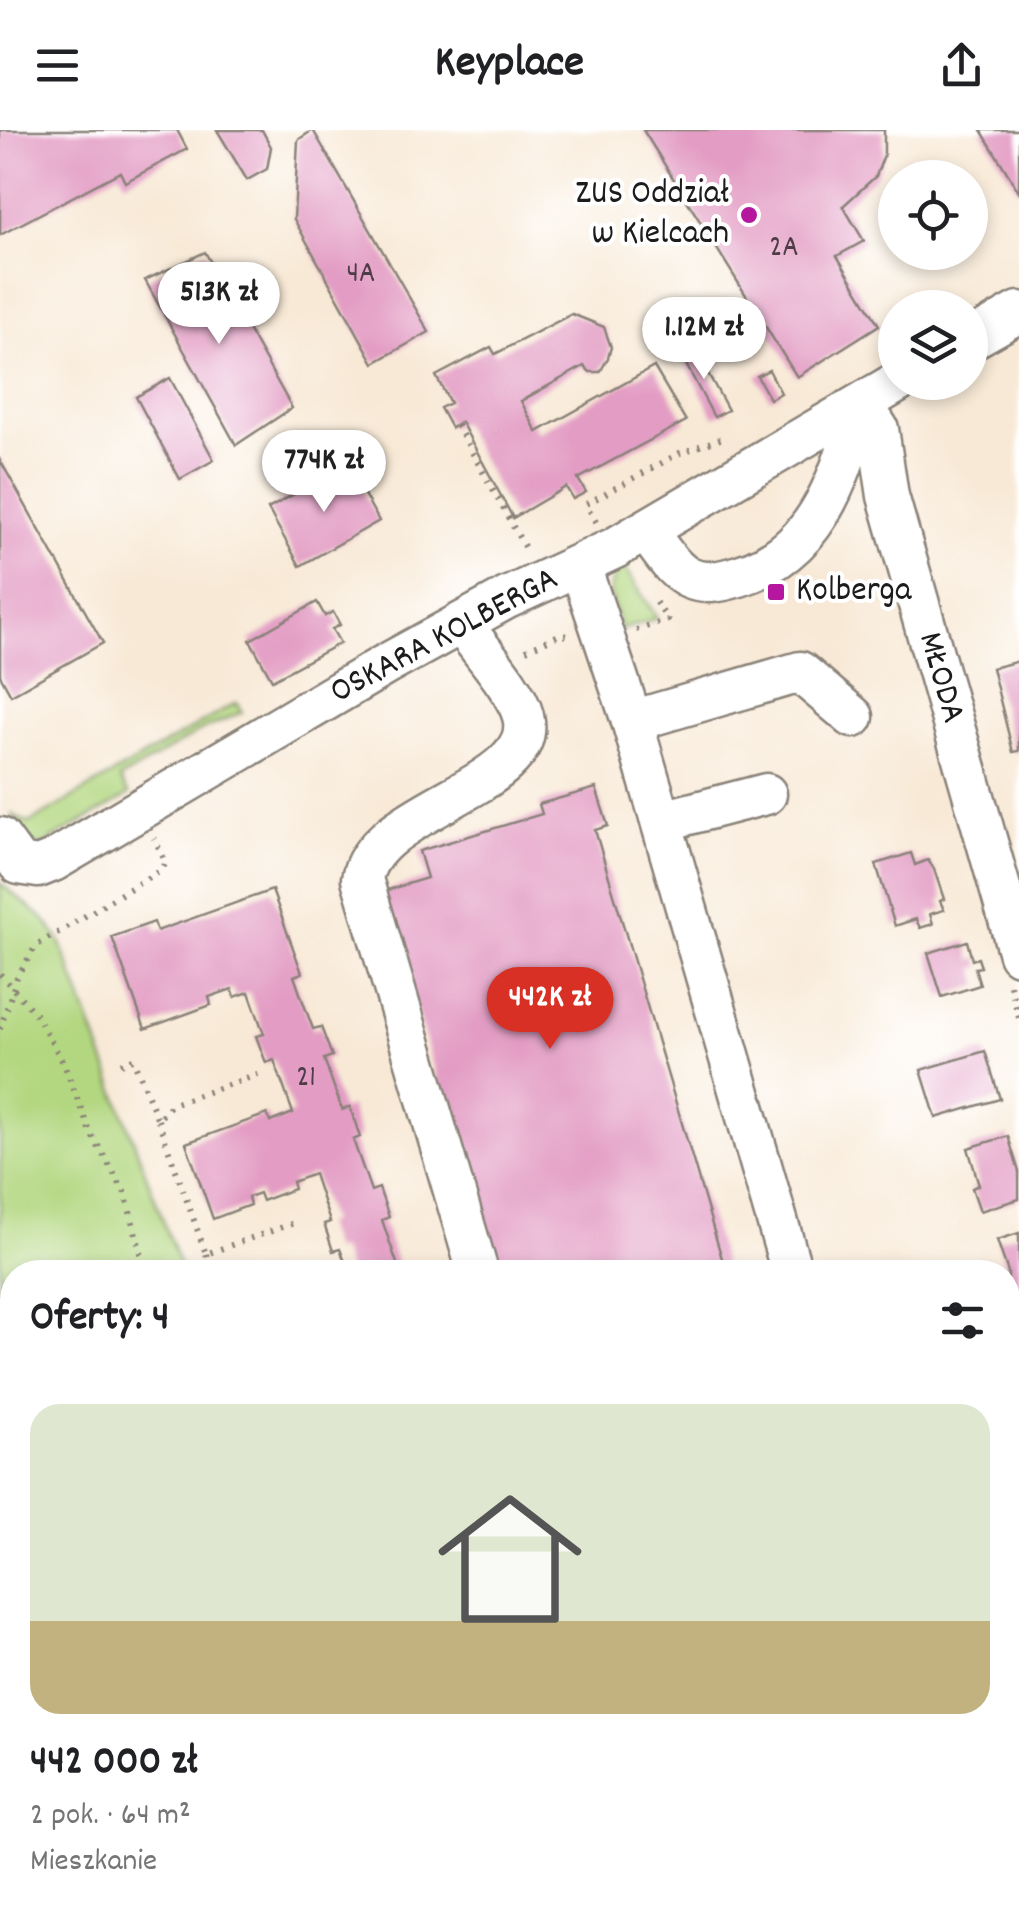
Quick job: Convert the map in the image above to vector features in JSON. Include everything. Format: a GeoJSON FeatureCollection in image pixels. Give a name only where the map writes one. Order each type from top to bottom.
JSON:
{"type":"FeatureCollection","features":[{"type":"Feature","properties":{"kind":"street"},"geometry":{"type":"LineString","coordinates":[[988,330],[1019,312]]}},
{"type":"Feature","properties":{"kind":"street","name":"OSKARA KOLBERGA"},"geometry":{"type":"LineString","coordinates":[[0,838],[19,864],[38,867],[53,861],[333,695],[463,625],[579,548],[646,531],[878,394]]}},
{"type":"Feature","properties":{"kind":"street"},"geometry":{"type":"LineString","coordinates":[[646,531],[676,568],[703,582],[743,575],[778,561],[798,544],[827,504],[862,404]]}},
{"type":"Feature","properties":{"kind":"street","name":"MŁODA"},"geometry":{"type":"LineString","coordinates":[[862,404],[878,429],[888,496],[1014,968]]}},
{"type":"Feature","properties":{"kind":"street"},"geometry":{"type":"LineString","coordinates":[[579,548],[789,1260]]}},
{"type":"Feature","properties":{"kind":"street"},"geometry":{"type":"LineString","coordinates":[[463,625],[519,708],[522,742],[495,772],[410,822],[380,846],[366,862],[362,879],[474,1260]]}},
{"type":"Feature","properties":{"kind":"street"},"geometry":{"type":"LineString","coordinates":[[632,721],[800,672],[853,717]]}},
{"type":"Feature","properties":{"kind":"street"},"geometry":{"type":"LineString","coordinates":[[662,821],[766,794]]}},
{"type":"Feature","properties":{"kind":"path"},"geometry":{"type":"LineString","coordinates":[[457,424],[529,556]]}},
{"type":"Feature","properties":{"kind":"path"},"geometry":{"type":"LineString","coordinates":[[579,548],[594,521]]}},
{"type":"Feature","properties":{"kind":"path"},"geometry":{"type":"LineString","coordinates":[[668,620],[684,615]]}},
{"type":"Feature","properties":{"kind":"path"},"geometry":{"type":"LineString","coordinates":[[0,1026],[36,946],[162,869],[166,864],[154,839],[158,834]]}},
{"type":"Feature","properties":{"kind":"path"},"geometry":{"type":"LineString","coordinates":[[1014,968],[1019,1018]]}},
{"type":"Feature","properties":{"kind":"path"},"geometry":{"type":"LineString","coordinates":[[0,974],[51,1039],[90,1132],[125,1193],[143,1260]]}},
{"type":"Feature","properties":{"kind":"path"},"geometry":{"type":"LineString","coordinates":[[121,1064],[134,1059],[208,1260]]}},
{"type":"Feature","properties":{"kind":"path"},"geometry":{"type":"LineString","coordinates":[[158,1120],[172,1104],[260,1074]]}},
{"type":"Feature","properties":{"kind":"path"},"geometry":{"type":"LineString","coordinates":[[206,1254],[297,1222]]}},
{"type":"Feature","properties":{"kind":"green space"},"geometry":{"type":"Polygon","coordinates":[[[617,567],[626,570],[657,618],[621,630],[609,591],[617,567]]]}},
{"type":"Feature","properties":{"kind":"green space"},"geometry":{"type":"Polygon","coordinates":[[[236,703],[242,712],[200,731],[120,779],[129,795],[42,845],[31,846],[13,815],[29,823],[236,703]]]}},
{"type":"Feature","properties":{"kind":"green space"},"geometry":{"type":"Polygon","coordinates":[[[0,883],[44,919],[60,941],[178,1260],[0,1260],[0,883]]]}},
{"type":"Feature","properties":{"kind":"building"},"geometry":{"type":"Polygon","coordinates":[[[0,130],[177,130],[187,149],[125,182],[120,172],[0,235],[0,130]]]}},
{"type":"Feature","properties":{"kind":"building"},"geometry":{"type":"Polygon","coordinates":[[[217,130],[262,130],[271,147],[267,169],[247,180],[217,130]]]}},
{"type":"Feature","properties":{"kind":"building"},"geometry":{"type":"Polygon","coordinates":[[[313,130],[429,332],[374,363],[294,219],[298,140],[313,130]]]}},
{"type":"Feature","properties":{"kind":"building"},"geometry":{"type":"Polygon","coordinates":[[[643,130],[884,130],[884,155],[878,160],[876,176],[843,206],[864,241],[837,256],[878,326],[797,377],[643,130]]]}},
{"type":"Feature","properties":{"kind":"building"},"geometry":{"type":"Polygon","coordinates":[[[981,130],[1019,130],[1019,192],[981,130]]]}},
{"type":"Feature","properties":{"kind":"building"},"geometry":{"type":"Polygon","coordinates":[[[205,252],[292,408],[236,445],[145,280],[205,252]]]}},
{"type":"Feature","properties":{"kind":"building"},"geometry":{"type":"Polygon","coordinates":[[[572,314],[604,327],[611,347],[608,358],[600,372],[590,372],[584,366],[521,401],[537,432],[654,367],[686,421],[578,479],[586,492],[573,499],[566,487],[513,518],[461,422],[451,428],[440,408],[450,403],[436,376],[491,347],[495,354],[572,314]]]}},
{"type":"Feature","properties":{"kind":"building"},"geometry":{"type":"Polygon","coordinates":[[[693,346],[728,410],[714,417],[680,353],[693,346]]]}},
{"type":"Feature","properties":{"kind":"building"},"geometry":{"type":"Polygon","coordinates":[[[769,370],[781,393],[770,399],[757,376],[769,370]]]}},
{"type":"Feature","properties":{"kind":"building"},"geometry":{"type":"Polygon","coordinates":[[[170,378],[214,460],[180,479],[136,397],[170,378]]]}},
{"type":"Feature","properties":{"kind":"building"},"geometry":{"type":"Polygon","coordinates":[[[0,460],[103,643],[11,695],[0,675],[0,460]]]}},
{"type":"Feature","properties":{"kind":"building"},"geometry":{"type":"Polygon","coordinates":[[[347,464],[379,521],[300,566],[268,509],[347,464]]]}},
{"type":"Feature","properties":{"kind":"building"},"geometry":{"type":"Polygon","coordinates":[[[317,602],[325,616],[333,612],[340,625],[332,629],[340,643],[272,680],[250,640],[317,602]]]}},
{"type":"Feature","properties":{"kind":"building"},"geometry":{"type":"Polygon","coordinates":[[[1019,661],[1019,751],[1013,752],[992,668],[1019,661]]]}},
{"type":"Feature","properties":{"kind":"building"},"geometry":{"type":"Polygon","coordinates":[[[596,788],[608,826],[595,830],[722,1260],[490,1260],[381,892],[427,878],[419,851],[542,814],[539,804],[596,788]]]}},
{"type":"Feature","properties":{"kind":"building"},"geometry":{"type":"Polygon","coordinates":[[[911,853],[915,865],[928,860],[944,899],[940,901],[944,910],[930,914],[933,924],[920,928],[916,919],[895,926],[876,864],[911,853]]]}},
{"type":"Feature","properties":{"kind":"building"},"geometry":{"type":"Polygon","coordinates":[[[272,890],[302,973],[294,976],[302,999],[313,1029],[321,1027],[332,1056],[324,1059],[342,1110],[350,1107],[360,1137],[353,1140],[371,1191],[379,1188],[389,1217],[382,1220],[396,1260],[344,1260],[340,1249],[333,1251],[324,1224],[330,1222],[314,1174],[292,1182],[294,1189],[262,1201],[259,1193],[248,1197],[250,1205],[213,1219],[186,1143],[267,1114],[270,1122],[293,1113],[274,1060],[266,1063],[256,1036],[264,1034],[249,992],[235,997],[232,989],[209,997],[211,1005],[145,1029],[112,937],[154,922],[157,931],[272,890]]]}},
{"type":"Feature","properties":{"kind":"building"},"geometry":{"type":"Polygon","coordinates":[[[967,941],[972,960],[978,958],[981,967],[975,968],[980,985],[942,997],[928,953],[967,941]]]}},
{"type":"Feature","properties":{"kind":"building"},"geometry":{"type":"Polygon","coordinates":[[[985,1051],[1000,1099],[936,1118],[921,1070],[985,1051]]]}},
{"type":"Feature","properties":{"kind":"building"},"geometry":{"type":"Polygon","coordinates":[[[1008,1136],[1019,1172],[1019,1199],[980,1211],[972,1188],[979,1185],[968,1148],[1008,1136]]]}},
{"type":"Feature","properties":{"kind":"building"},"geometry":{"type":"Polygon","coordinates":[[[1019,1233],[1019,1260],[1004,1260],[997,1240],[1019,1233]]]}},
{"type":"Feature","properties":{"kind":"place","name":"ZUS Oddział w Kielcach"},"geometry":{"type":"Point","coordinates":[749,215]}},
{"type":"Feature","properties":{"kind":"place","name":"Kolberga"},"geometry":{"type":"Point","coordinates":[776,592]}}]}
